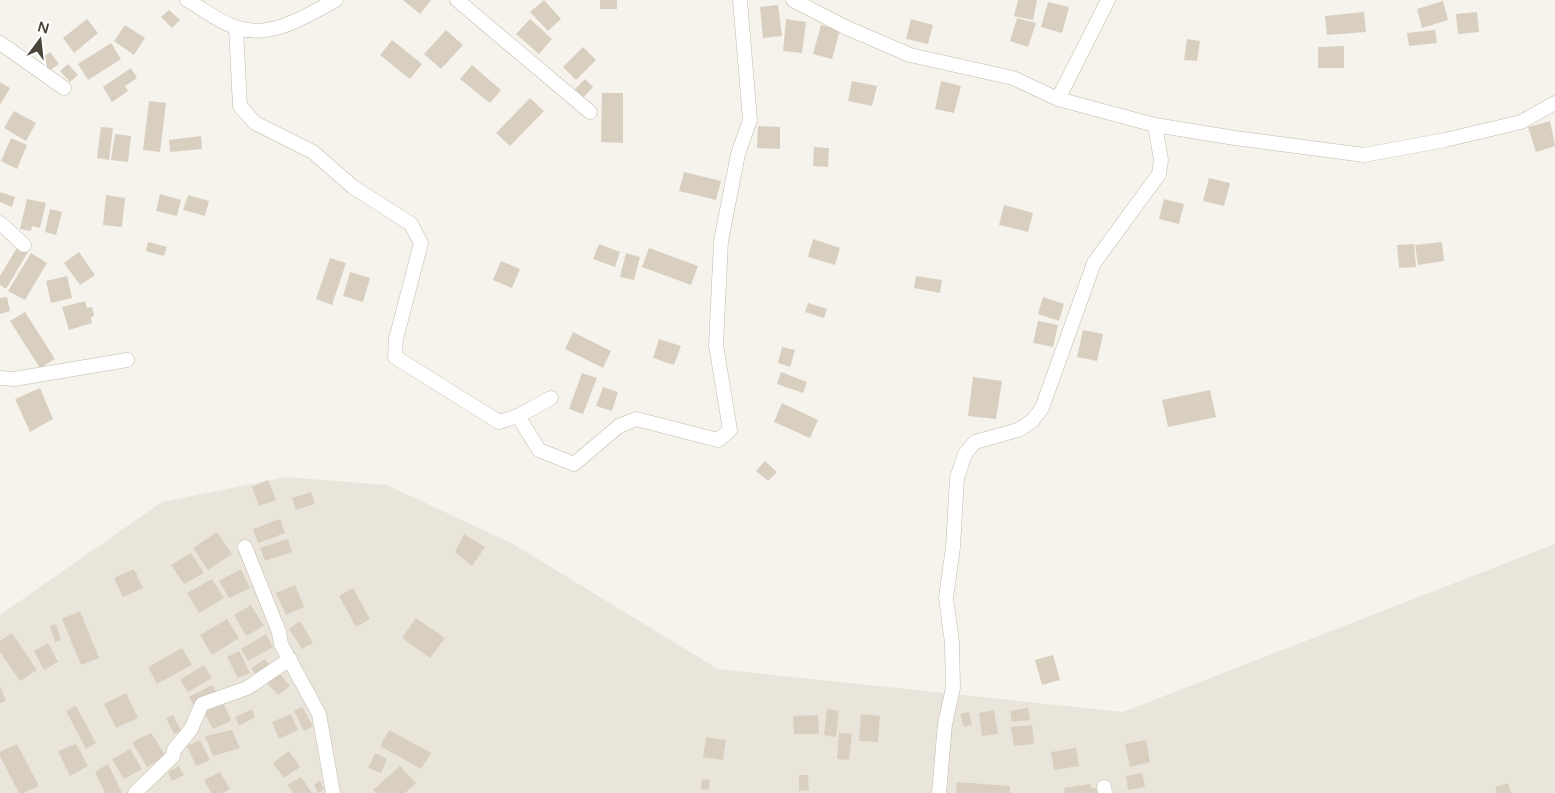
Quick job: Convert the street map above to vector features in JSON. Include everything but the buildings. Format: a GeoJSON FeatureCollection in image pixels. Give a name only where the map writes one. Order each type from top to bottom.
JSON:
{"type":"FeatureCollection","features":[{"type":"Feature","properties":{"kind":"street"},"geometry":{"type":"LineString","coordinates":[[187,0],[236,28],[255,32],[290,24],[336,0]]}},
{"type":"Feature","properties":{"kind":"street"},"geometry":{"type":"LineString","coordinates":[[458,0],[590,112]]}},
{"type":"Feature","properties":{"kind":"street"},"geometry":{"type":"LineString","coordinates":[[518,416],[540,450],[574,464],[619,426],[636,419],[718,440],[730,430],[716,345],[721,240],[738,154],[750,120],[740,0]]}},
{"type":"Feature","properties":{"kind":"street"},"geometry":{"type":"LineString","coordinates":[[793,0],[845,28],[910,55],[1013,78],[1058,99],[1155,125],[1364,155],[1445,140],[1521,122],[1555,103]]}},
{"type":"Feature","properties":{"kind":"street"},"geometry":{"type":"LineString","coordinates":[[1058,99],[1108,0]]}},
{"type":"Feature","properties":{"kind":"street"},"geometry":{"type":"LineString","coordinates":[[236,28],[240,106],[255,123],[314,152],[353,187],[412,224],[421,243],[396,339],[396,357],[499,422],[518,416],[551,398]]}},
{"type":"Feature","properties":{"kind":"street"},"geometry":{"type":"LineString","coordinates":[[0,43],[64,88]]}},
{"type":"Feature","properties":{"kind":"street"},"geometry":{"type":"LineString","coordinates":[[939,793],[944,724],[953,688],[952,643],[946,598],[953,547],[957,478],[965,454],[975,442],[1018,430],[1032,421],[1042,408],[1094,263],[1159,174],[1160,160],[1155,125]]}},
{"type":"Feature","properties":{"kind":"street"},"geometry":{"type":"LineString","coordinates":[[0,223],[24,245]]}},
{"type":"Feature","properties":{"kind":"street"},"geometry":{"type":"LineString","coordinates":[[0,378],[14,379],[127,360]]}},
{"type":"Feature","properties":{"kind":"street"},"geometry":{"type":"LineString","coordinates":[[245,547],[279,632],[281,644],[318,714],[333,793]]}},
{"type":"Feature","properties":{"kind":"street"},"geometry":{"type":"LineString","coordinates":[[134,793],[149,776],[173,756],[174,750],[191,729],[202,704],[247,688],[290,659]]}},
{"type":"Feature","properties":{"kind":"shaded area"},"geometry":{"type":"Polygon","coordinates":[[[287,477],[387,485],[513,544],[718,669],[1123,712],[1555,544],[1555,793],[0,793],[0,615],[162,502],[287,477]]]}}]}
